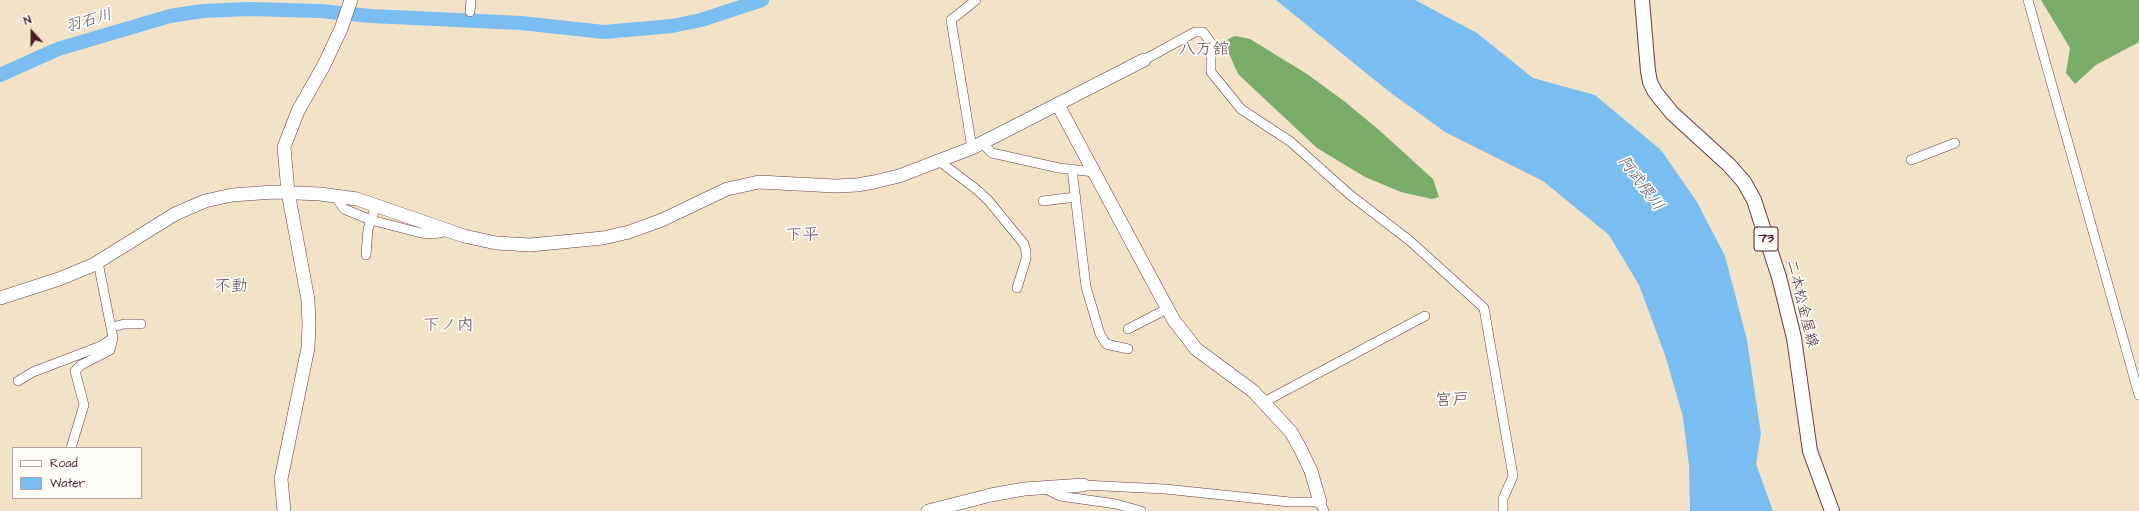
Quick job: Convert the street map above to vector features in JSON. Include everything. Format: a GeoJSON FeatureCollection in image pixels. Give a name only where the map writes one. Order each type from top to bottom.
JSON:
{"type":"FeatureCollection","features":[{"type":"Feature","properties":{"kind":"main road","name":"二本松金屋線"},"geometry":{"type":"LineString","coordinates":[[1642,0],[1648,71],[1650,82],[1655,92],[1672,113],[1744,182],[1754,200],[1779,277],[1794,338],[1810,451],[1832,511]]}},
{"type":"Feature","properties":{"kind":"street"},"geometry":{"type":"LineString","coordinates":[[470,12],[471,0]]}},
{"type":"Feature","properties":{"kind":"street"},"geometry":{"type":"LineString","coordinates":[[976,0],[951,20],[969,119],[977,146],[992,153],[1094,172]]}},
{"type":"Feature","properties":{"kind":"street"},"geometry":{"type":"LineString","coordinates":[[2028,0],[2139,395]]}},
{"type":"Feature","properties":{"kind":"street"},"geometry":{"type":"LineString","coordinates":[[284,511],[281,479],[308,348],[309,325],[308,300],[288,192],[284,157],[286,139],[342,27],[350,2]]}},
{"type":"Feature","properties":{"kind":"street"},"geometry":{"type":"LineString","coordinates":[[0,298],[59,279],[98,262],[175,214],[205,201],[250,193],[288,192],[357,199],[448,232],[493,242],[513,245],[560,244],[603,238],[628,232],[662,220],[727,189],[759,182],[857,185],[898,176],[977,146],[1058,105],[1195,32],[1203,32],[1211,43],[1211,72],[1241,108],[1291,142],[1349,194],[1410,240],[1484,308],[1513,476],[1503,499],[1503,511]]}},
{"type":"Feature","properties":{"kind":"street"},"geometry":{"type":"LineString","coordinates":[[928,511],[991,495],[1043,487],[1082,485],[1165,489],[1322,506],[1300,448],[1291,432],[1253,391],[1196,349],[1167,309],[1058,105]]}},
{"type":"Feature","properties":{"kind":"street"},"geometry":{"type":"LineString","coordinates":[[1910,160],[1955,143]]}},
{"type":"Feature","properties":{"kind":"street"},"geometry":{"type":"LineString","coordinates":[[939,161],[988,200],[1024,244],[1026,259],[1017,288]]}},
{"type":"Feature","properties":{"kind":"street"},"geometry":{"type":"LineString","coordinates":[[1072,169],[1086,287],[1100,334],[1106,344],[1128,348]]}},
{"type":"Feature","properties":{"kind":"street"},"geometry":{"type":"LineString","coordinates":[[335,196],[344,209],[371,220],[421,233],[434,234],[448,232]]}},
{"type":"Feature","properties":{"kind":"street"},"geometry":{"type":"LineString","coordinates":[[1043,201],[1076,197]]}},
{"type":"Feature","properties":{"kind":"street"},"geometry":{"type":"LineString","coordinates":[[366,255],[368,229],[376,206]]}},
{"type":"Feature","properties":{"kind":"street"},"geometry":{"type":"LineString","coordinates":[[71,447],[84,405],[75,371],[81,365],[110,350],[113,338],[112,326],[98,262]]}},
{"type":"Feature","properties":{"kind":"street"},"geometry":{"type":"LineString","coordinates":[[1128,329],[1167,309]]}},
{"type":"Feature","properties":{"kind":"street"},"geometry":{"type":"LineString","coordinates":[[1264,402],[1425,316]]}},
{"type":"Feature","properties":{"kind":"street"},"geometry":{"type":"LineString","coordinates":[[112,326],[141,324]]}},
{"type":"Feature","properties":{"kind":"street"},"geometry":{"type":"LineString","coordinates":[[18,381],[33,372],[95,349],[113,338]]}},
{"type":"Feature","properties":{"kind":"street"},"geometry":{"type":"LineString","coordinates":[[1043,487],[1060,496],[1116,504],[1141,511]]}},
{"type":"Feature","properties":{"kind":"green space"},"geometry":{"type":"Polygon","coordinates":[[[2041,0],[2139,0],[2139,42],[2096,65],[2075,84],[2066,73],[2070,48],[2041,0]]]}},
{"type":"Feature","properties":{"kind":"green space"},"geometry":{"type":"Polygon","coordinates":[[[1235,36],[1250,39],[1307,74],[1344,101],[1379,130],[1433,179],[1439,197],[1432,199],[1401,192],[1365,177],[1317,148],[1238,74],[1227,49],[1228,39],[1235,36]]]}},
{"type":"Feature","properties":{"kind":"water","name":"阿武隈川"},"geometry":{"type":"Polygon","coordinates":[[[1276,0],[1415,0],[1477,33],[1533,78],[1595,95],[1661,150],[1697,202],[1725,256],[1747,340],[1761,434],[1756,464],[1773,511],[1690,511],[1689,466],[1683,417],[1665,355],[1639,285],[1609,235],[1543,181],[1445,132],[1387,90],[1276,0]]]}},
{"type":"Feature","properties":{"kind":"waterway","name":"羽石川"},"geometry":{"type":"LineString","coordinates":[[0,75],[58,49],[170,16],[203,11],[249,9],[320,11],[371,16],[521,23],[604,32],[672,26],[701,20],[762,0]]}},
{"type":"Feature","properties":{"kind":"district","name":"八万舘"},"geometry":{"type":"Point","coordinates":[1204,50]}},
{"type":"Feature","properties":{"kind":"district","name":"下平"},"geometry":{"type":"Point","coordinates":[802,236]}},
{"type":"Feature","properties":{"kind":"district","name":"不動"},"geometry":{"type":"Point","coordinates":[231,287]}},
{"type":"Feature","properties":{"kind":"district","name":"下ノ内"},"geometry":{"type":"Point","coordinates":[448,326]}},
{"type":"Feature","properties":{"kind":"district","name":"宮戸"},"geometry":{"type":"Point","coordinates":[1452,401]}}]}
